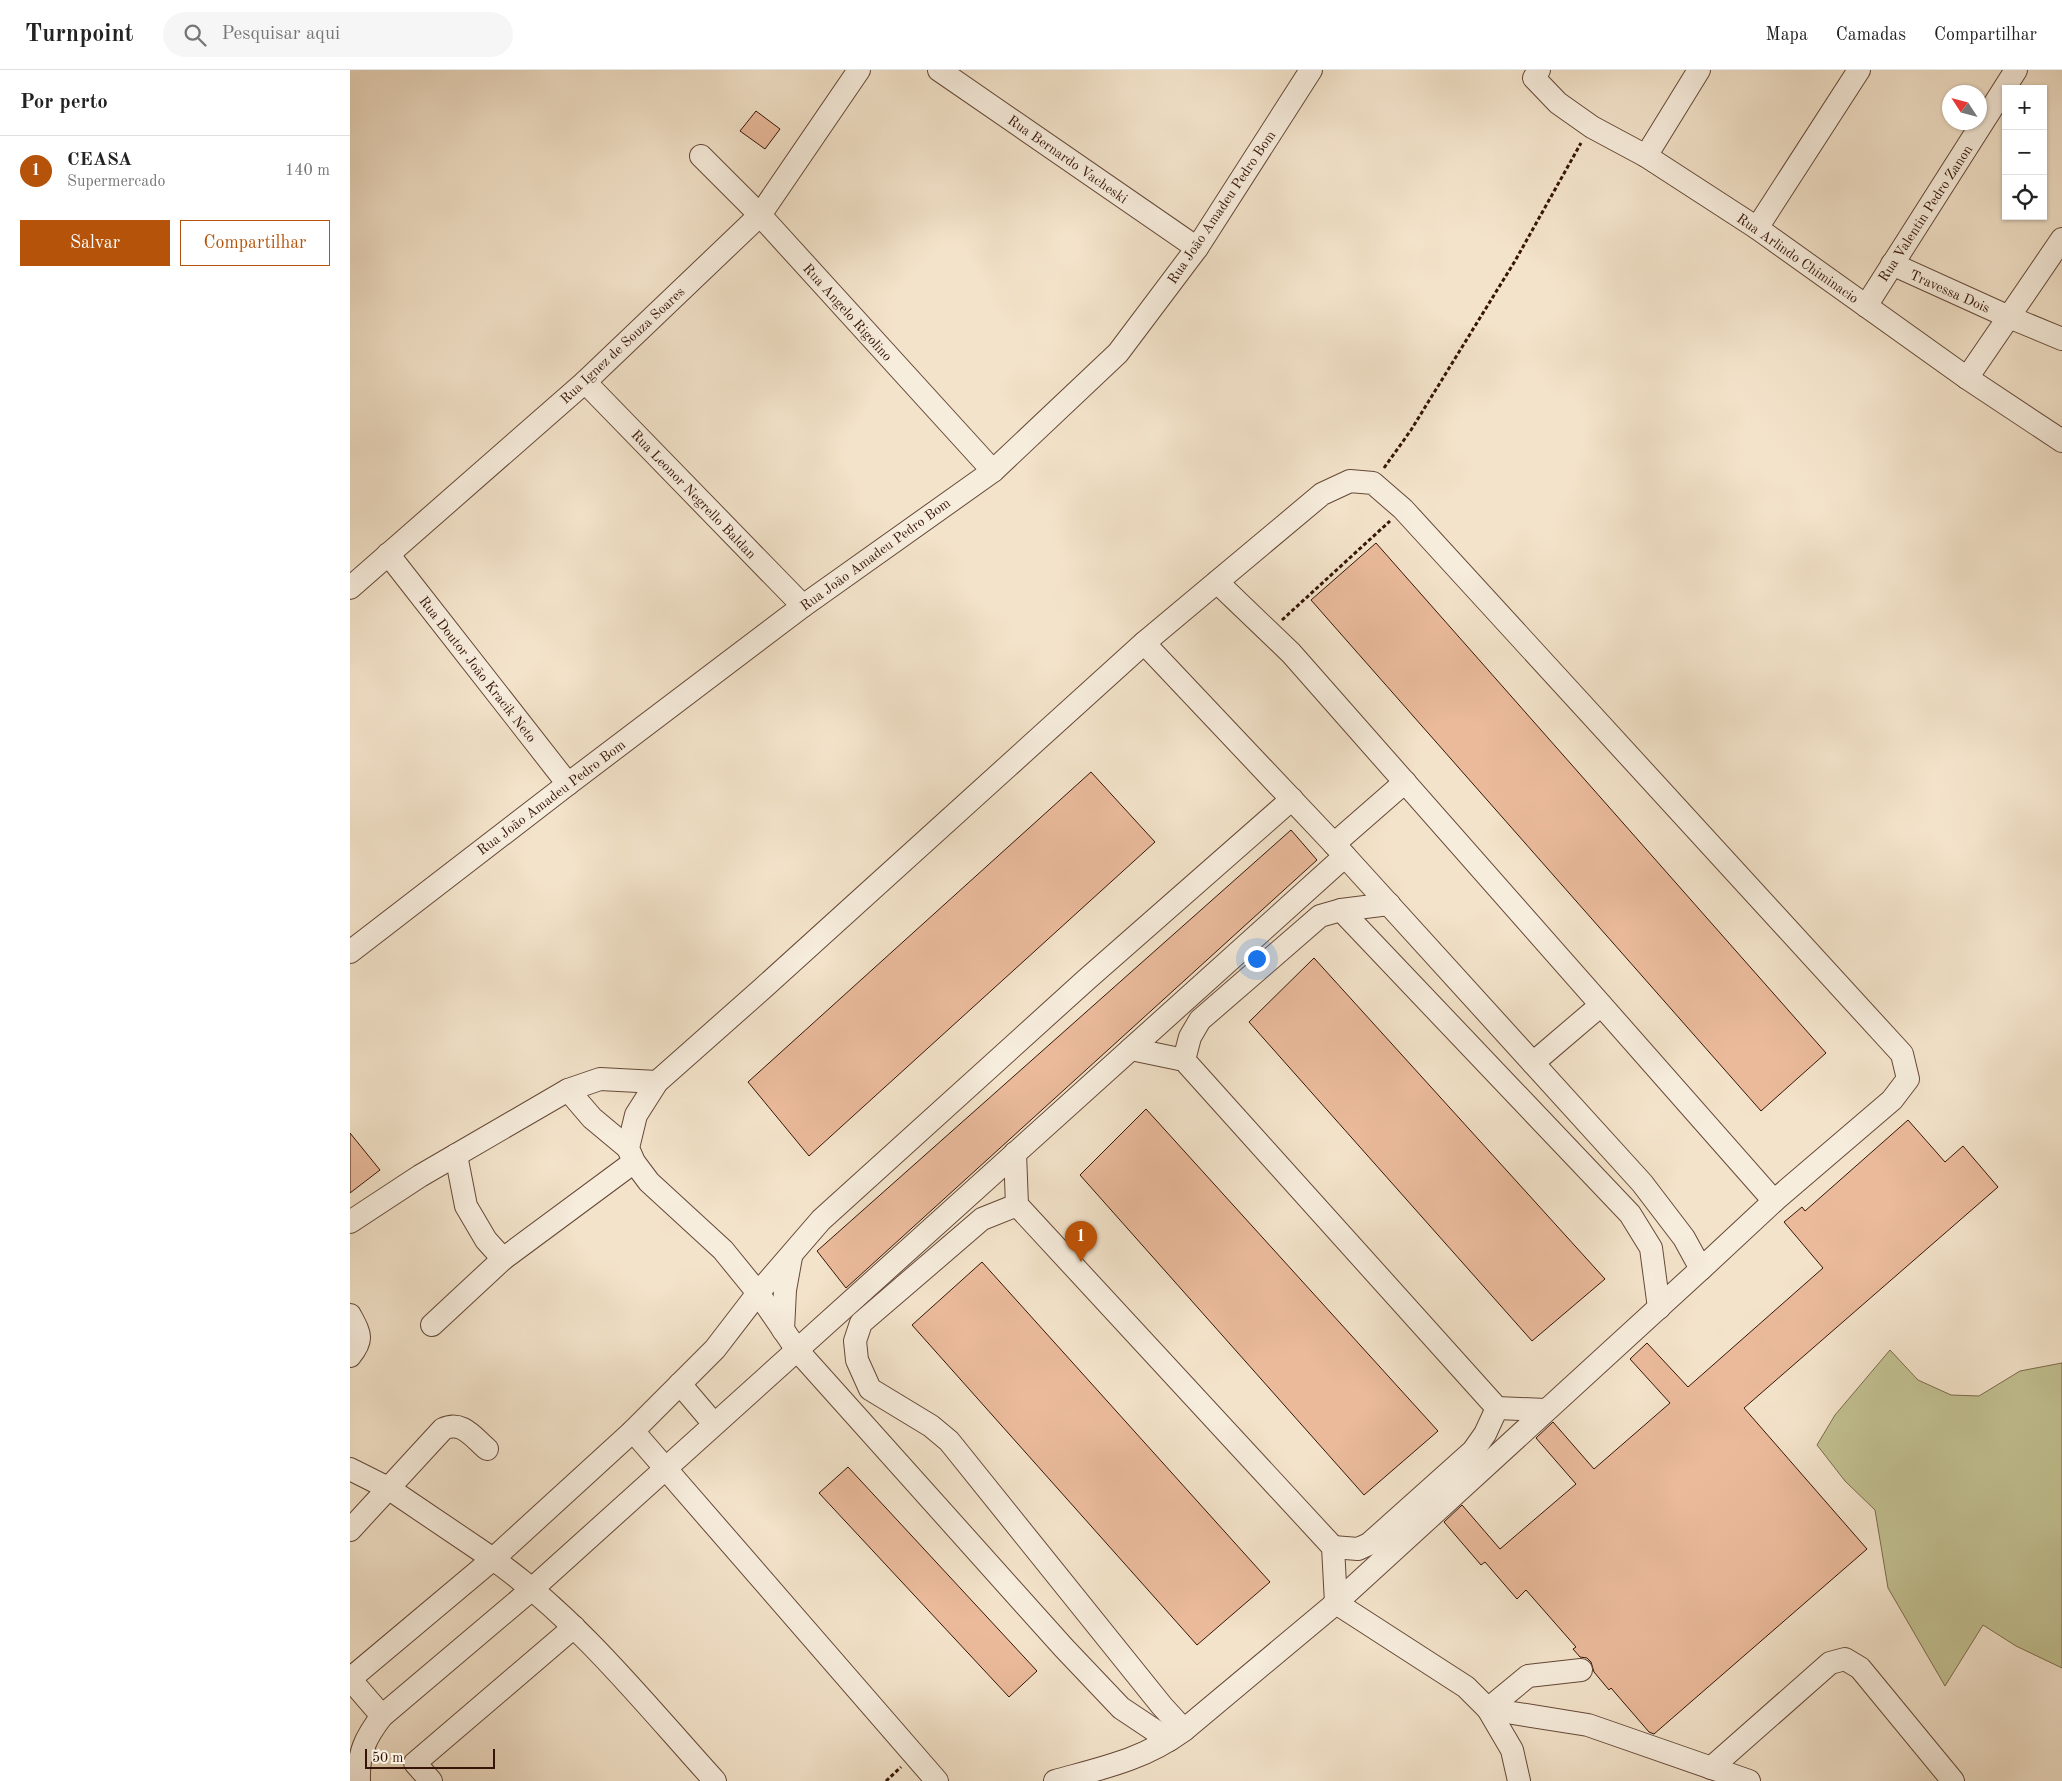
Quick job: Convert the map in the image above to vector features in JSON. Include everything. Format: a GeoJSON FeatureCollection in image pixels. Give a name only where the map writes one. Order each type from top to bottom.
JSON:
{"type":"FeatureCollection","features":[{"type":"Feature","properties":{"kind":"street","name":"Rua Ignez de Souza Soares"},"geometry":{"type":"LineString","coordinates":[[350,588],[585,382],[760,215],[859,70]]}},
{"type":"Feature","properties":{"kind":"street","name":"Rua Bernardo Vacheski"},"geometry":{"type":"LineString","coordinates":[[939,70],[1197,248]]}},
{"type":"Feature","properties":{"kind":"street","name":"Rua João Amadeu Pedro Bom"},"geometry":{"type":"LineString","coordinates":[[350,952],[803,606],[993,471],[1118,352],[1197,248],[1311,70]]}},
{"type":"Feature","properties":{"kind":"street"},"geometry":{"type":"LineString","coordinates":[[1646,156],[1699,70]]}},
{"type":"Feature","properties":{"kind":"street"},"geometry":{"type":"LineString","coordinates":[[1757,228],[1859,70]]}},
{"type":"Feature","properties":{"kind":"street","name":"Rua Valentin Pedro Zanon"},"geometry":{"type":"LineString","coordinates":[[1866,306],[2016,70]]}},
{"type":"Feature","properties":{"kind":"street","name":"Rua Arlindo Chiminacio"},"geometry":{"type":"LineString","coordinates":[[1536,74],[1558,104],[1592,128],[1646,156],[1757,228],[1967,378],[2062,441]]}},
{"type":"Feature","properties":{"kind":"street","name":"Rua Angelo Rigolino"},"geometry":{"type":"LineString","coordinates":[[701,156],[760,215],[993,471]]}},
{"type":"Feature","properties":{"kind":"street"},"geometry":{"type":"LineString","coordinates":[[1967,378],[2062,239]]}},
{"type":"Feature","properties":{"kind":"street","name":"Travessa Dois"},"geometry":{"type":"LineString","coordinates":[[1892,264],[2062,339]]}},
{"type":"Feature","properties":{"kind":"street","name":"Rua Leonor Negrello Baldan"},"geometry":{"type":"LineString","coordinates":[[585,382],[803,606]]}},
{"type":"Feature","properties":{"kind":"street"},"geometry":{"type":"LineString","coordinates":[[432,1326],[503,1259],[631,1155],[636,1115],[657,1082],[1144,643],[1322,494],[1350,481],[1373,483],[1403,509],[1902,1054],[1908,1079],[1892,1100],[1774,1201],[1701,1270],[1336,1602],[1176,1735],[1123,1763],[1055,1781]]}},
{"type":"Feature","properties":{"kind":"street","name":"Rua Doutor João Kracik Neto"},"geometry":{"type":"LineString","coordinates":[[388,554],[568,784]]}},
{"type":"Feature","properties":{"kind":"street"},"geometry":{"type":"LineString","coordinates":[[1216,582],[1290,653],[1774,1201]]}},
{"type":"Feature","properties":{"kind":"street"},"geometry":{"type":"LineString","coordinates":[[1144,643],[1389,904],[1642,1183],[1684,1238],[1701,1270]]}},
{"type":"Feature","properties":{"kind":"street"},"geometry":{"type":"LineString","coordinates":[[359,1781],[358,1766],[366,1737],[382,1716],[532,1589],[1131,1049],[1339,850],[1405,782]]}},
{"type":"Feature","properties":{"kind":"street"},"geometry":{"type":"LineString","coordinates":[[382,1716],[350,1679],[493,1559],[633,1431],[714,1349],[821,1220],[1086,980],[1292,799]]}},
{"type":"Feature","properties":{"kind":"street"},"geometry":{"type":"LineString","coordinates":[[1184,1060],[1190,1037],[1200,1020],[1320,916],[1341,910],[1389,904]]}},
{"type":"Feature","properties":{"kind":"street"},"geometry":{"type":"LineString","coordinates":[[1341,910],[1630,1214],[1651,1248],[1659,1308]]}},
{"type":"Feature","properties":{"kind":"street"},"geometry":{"type":"LineString","coordinates":[[1533,1063],[1601,1005]]}},
{"type":"Feature","properties":{"kind":"street"},"geometry":{"type":"LineString","coordinates":[[1131,1049],[1184,1060],[1497,1408],[1546,1410]]}},
{"type":"Feature","properties":{"kind":"street"},"geometry":{"type":"LineString","coordinates":[[350,1222],[420,1176],[568,1090],[600,1079],[657,1082]]}},
{"type":"Feature","properties":{"kind":"street"},"geometry":{"type":"LineString","coordinates":[[568,1090],[592,1118],[631,1155],[649,1182],[723,1250],[758,1294],[797,1350],[1064,1648],[1121,1708],[1176,1735]]}},
{"type":"Feature","properties":{"kind":"street"},"geometry":{"type":"LineString","coordinates":[[1015,1153],[1017,1205],[1333,1547],[1336,1602]]}},
{"type":"Feature","properties":{"kind":"street"},"geometry":{"type":"LineString","coordinates":[[456,1155],[466,1206],[486,1240],[503,1259]]}},
{"type":"Feature","properties":{"kind":"street"},"geometry":{"type":"LineString","coordinates":[[1017,1205],[982,1219],[862,1323],[855,1341],[857,1360],[870,1389],[931,1426],[948,1441],[1162,1706],[1176,1735]]}},
{"type":"Feature","properties":{"kind":"street"},"geometry":{"type":"LineString","coordinates":[[783,1330],[785,1290],[791,1256]]}},
{"type":"Feature","properties":{"kind":"street"},"geometry":{"type":"LineString","coordinates":[[350,1315],[358,1329],[360,1338],[359,1345],[350,1356]]}},
{"type":"Feature","properties":{"kind":"street"},"geometry":{"type":"LineString","coordinates":[[680,1384],[714,1424]]}},
{"type":"Feature","properties":{"kind":"street"},"geometry":{"type":"LineString","coordinates":[[846,1406],[870,1389]]}},
{"type":"Feature","properties":{"kind":"street"},"geometry":{"type":"LineString","coordinates":[[1333,1547],[1358,1548],[1369,1544],[1473,1451],[1485,1434],[1497,1408]]}},
{"type":"Feature","properties":{"kind":"street"},"geometry":{"type":"LineString","coordinates":[[350,1530],[443,1429],[451,1425],[459,1426],[488,1449]]}},
{"type":"Feature","properties":{"kind":"street"},"geometry":{"type":"LineString","coordinates":[[633,1431],[937,1781]]}},
{"type":"Feature","properties":{"kind":"street"},"geometry":{"type":"LineString","coordinates":[[350,1469],[388,1488],[493,1559],[532,1589],[574,1627],[715,1781]]}},
{"type":"Feature","properties":{"kind":"street"},"geometry":{"type":"LineString","coordinates":[[1336,1602],[1466,1687],[1488,1709],[1512,1750],[1519,1781]]}},
{"type":"Feature","properties":{"kind":"street"},"geometry":{"type":"LineString","coordinates":[[431,1781],[415,1763],[574,1627]]}},
{"type":"Feature","properties":{"kind":"street"},"geometry":{"type":"LineString","coordinates":[[1711,1768],[1830,1663],[1845,1659],[1860,1668],[1953,1781]]}},
{"type":"Feature","properties":{"kind":"street"},"geometry":{"type":"LineString","coordinates":[[1488,1709],[1528,1676],[1581,1670]]}},
{"type":"Feature","properties":{"kind":"street"},"geometry":{"type":"LineString","coordinates":[[1488,1709],[1588,1725],[1749,1781]]}},
{"type":"Feature","properties":{"kind":"path"},"geometry":{"type":"LineString","coordinates":[[1373,483],[1411,430],[1519,253],[1577,149],[1592,128]]}},
{"type":"Feature","properties":{"kind":"path"},"geometry":{"type":"LineString","coordinates":[[1269,632],[1403,509]]}},
{"type":"Feature","properties":{"kind":"shaded area"},"geometry":{"type":"Polygon","coordinates":[[[1890,1350],[1918,1380],[1951,1395],[1979,1396],[2020,1371],[2062,1363],[2062,1668],[2016,1646],[1983,1625],[1945,1686],[1888,1588],[1875,1510],[1845,1481],[1817,1445],[1835,1415],[1890,1350]]]}},
{"type":"Feature","properties":{"kind":"building"},"geometry":{"type":"Polygon","coordinates":[[[756,111],[780,129],[765,149],[740,131],[756,111]]]}},
{"type":"Feature","properties":{"kind":"building"},"geometry":{"type":"Polygon","coordinates":[[[1376,543],[1826,1053],[1761,1111],[1311,600],[1376,543]]]}},
{"type":"Feature","properties":{"kind":"building"},"geometry":{"type":"Polygon","coordinates":[[[1091,772],[1155,842],[809,1156],[748,1082],[1091,772]]]}},
{"type":"Feature","properties":{"kind":"building"},"geometry":{"type":"Polygon","coordinates":[[[1291,830],[1317,860],[846,1288],[817,1251],[1291,830]]]}},
{"type":"Feature","properties":{"kind":"building"},"geometry":{"type":"Polygon","coordinates":[[[1314,958],[1605,1279],[1532,1341],[1249,1022],[1314,958]]]}},
{"type":"Feature","properties":{"kind":"building"},"geometry":{"type":"Polygon","coordinates":[[[1146,1109],[1438,1431],[1364,1495],[1080,1175],[1146,1109]]]}},
{"type":"Feature","properties":{"kind":"building"},"geometry":{"type":"Polygon","coordinates":[[[1908,1120],[1945,1162],[1963,1146],[1998,1187],[1744,1408],[1867,1549],[1654,1734],[1649,1732],[1611,1688],[1609,1690],[1594,1672],[1591,1662],[1587,1658],[1580,1657],[1573,1649],[1576,1647],[1526,1590],[1517,1599],[1485,1562],[1481,1565],[1444,1522],[1462,1505],[1500,1549],[1576,1484],[1536,1438],[1553,1422],[1594,1469],[1670,1403],[1630,1359],[1647,1343],[1688,1387],[1823,1268],[1784,1222],[1802,1207],[1805,1211],[1908,1120]]]}},
{"type":"Feature","properties":{"kind":"building"},"geometry":{"type":"Polygon","coordinates":[[[350,1133],[380,1170],[350,1193],[350,1133]]]}},
{"type":"Feature","properties":{"kind":"building"},"geometry":{"type":"Polygon","coordinates":[[[982,1262],[1270,1582],[1197,1645],[912,1325],[982,1262]]]}},
{"type":"Feature","properties":{"kind":"building"},"geometry":{"type":"Polygon","coordinates":[[[848,1467],[1037,1671],[1009,1697],[819,1493],[848,1467]]]}},
{"type":"Feature","properties":{"kind":"place","name":"CEASA"},"geometry":{"type":"Point","coordinates":[1081,1262]}}]}
